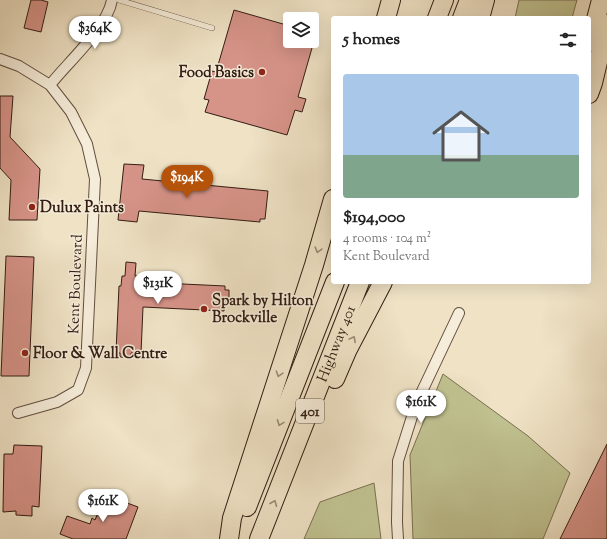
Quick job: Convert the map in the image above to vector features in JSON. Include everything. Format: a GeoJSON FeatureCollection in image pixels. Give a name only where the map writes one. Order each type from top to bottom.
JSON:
{"type":"FeatureCollection","features":[{"type":"Feature","properties":{"kind":"highway"},"geometry":{"type":"LineString","coordinates":[[387,16],[391,0]]}},
{"type":"Feature","properties":{"kind":"highway"},"geometry":{"type":"LineString","coordinates":[[438,16],[444,0]]}},
{"type":"Feature","properties":{"kind":"highway"},"geometry":{"type":"LineString","coordinates":[[463,16],[469,0]]}},
{"type":"Feature","properties":{"kind":"highway"},"geometry":{"type":"LineString","coordinates":[[481,16],[485,0]]}},
{"type":"Feature","properties":{"kind":"highway"},"geometry":{"type":"LineString","coordinates":[[591,40],[601,0]]}},
{"type":"Feature","properties":{"kind":"highway"},"geometry":{"type":"LineString","coordinates":[[591,88],[607,24]]}},
{"type":"Feature","properties":{"kind":"highway"},"geometry":{"type":"LineString","coordinates":[[229,539],[232,518],[314,265],[331,206]]}},
{"type":"Feature","properties":{"kind":"highway","name":"Highway 401"},"geometry":{"type":"LineString","coordinates":[[235,539],[334,284]]}},
{"type":"Feature","properties":{"kind":"highway","name":"Highway 401"},"geometry":{"type":"LineString","coordinates":[[260,539],[359,284]]}},
{"type":"Feature","properties":{"kind":"highway"},"geometry":{"type":"LineString","coordinates":[[286,474],[302,452],[348,349],[382,284]]}},
{"type":"Feature","properties":{"kind":"street"},"geometry":{"type":"LineString","coordinates":[[50,85],[94,35],[111,7],[112,0]]}},
{"type":"Feature","properties":{"kind":"street","name":"Kent Boulevard"},"geometry":{"type":"LineString","coordinates":[[0,59],[20,66],[50,85],[71,112],[87,144],[95,179],[86,368],[78,390],[58,402],[18,413]]}},
{"type":"Feature","properties":{"kind":"street"},"geometry":{"type":"LineString","coordinates":[[398,539],[398,461],[416,404],[459,313]]}},
{"type":"Feature","properties":{"kind":"lane"},"geometry":{"type":"LineString","coordinates":[[119,0],[212,28]]}},
{"type":"Feature","properties":{"kind":"green space"},"geometry":{"type":"Polygon","coordinates":[[[519,0],[577,0],[573,16],[515,16],[519,0]]]}},
{"type":"Feature","properties":{"kind":"green space"},"geometry":{"type":"Polygon","coordinates":[[[443,374],[528,436],[570,473],[543,539],[413,539],[410,455],[443,374]]]}},
{"type":"Feature","properties":{"kind":"green space"},"geometry":{"type":"Polygon","coordinates":[[[374,483],[381,539],[304,539],[320,502],[374,483]]]}},
{"type":"Feature","properties":{"kind":"building"},"geometry":{"type":"Polygon","coordinates":[[[31,0],[48,2],[41,32],[24,28],[31,0]]]}},
{"type":"Feature","properties":{"kind":"building","name":"Food Basics"},"geometry":{"type":"Polygon","coordinates":[[[234,10],[283,24],[283,48],[312,48],[298,97],[306,99],[302,112],[295,110],[287,135],[205,112],[209,100],[204,99],[212,71],[216,72],[234,10]]]}},
{"type":"Feature","properties":{"kind":"building"},"geometry":{"type":"Polygon","coordinates":[[[0,96],[13,96],[10,137],[40,169],[37,220],[9,220],[11,180],[0,168],[0,96]]]}},
{"type":"Feature","properties":{"kind":"building"},"geometry":{"type":"Polygon","coordinates":[[[124,164],[144,165],[142,179],[268,191],[265,219],[260,219],[260,222],[139,211],[137,222],[118,220],[124,164]]]}},
{"type":"Feature","properties":{"kind":"building"},"geometry":{"type":"Polygon","coordinates":[[[6,256],[34,257],[29,376],[1,376],[6,256]]]}},
{"type":"Feature","properties":{"kind":"building","name":"Spark by Hilton Brockville"},"geometry":{"type":"Polygon","coordinates":[[[126,262],[136,263],[135,276],[141,276],[141,282],[225,286],[225,290],[229,290],[229,300],[225,300],[224,311],[143,307],[141,353],[131,353],[131,358],[120,357],[120,353],[116,352],[119,286],[121,286],[122,276],[125,276],[126,262]]]}},
{"type":"Feature","properties":{"kind":"building"},"geometry":{"type":"Polygon","coordinates":[[[607,444],[607,539],[560,539],[607,444]]]}},
{"type":"Feature","properties":{"kind":"building"},"geometry":{"type":"Polygon","coordinates":[[[14,445],[42,446],[39,507],[32,506],[32,516],[16,515],[16,511],[3,512],[4,454],[13,454],[14,445]]]}},
{"type":"Feature","properties":{"kind":"building"},"geometry":{"type":"Polygon","coordinates":[[[108,496],[138,507],[126,539],[73,539],[60,534],[67,516],[90,524],[92,518],[95,520],[100,508],[103,509],[108,496]]]}},
{"type":"Feature","properties":{"kind":"place","name":"Food Basics"},"geometry":{"type":"Point","coordinates":[262,72]}},
{"type":"Feature","properties":{"kind":"place","name":"Dulux Paints"},"geometry":{"type":"Point","coordinates":[32,207]}},
{"type":"Feature","properties":{"kind":"place","name":"Spark by Hilton Brockville"},"geometry":{"type":"Point","coordinates":[204,309]}},
{"type":"Feature","properties":{"kind":"place","name":"Floor & Wall Centre"},"geometry":{"type":"Point","coordinates":[25,353]}}]}
